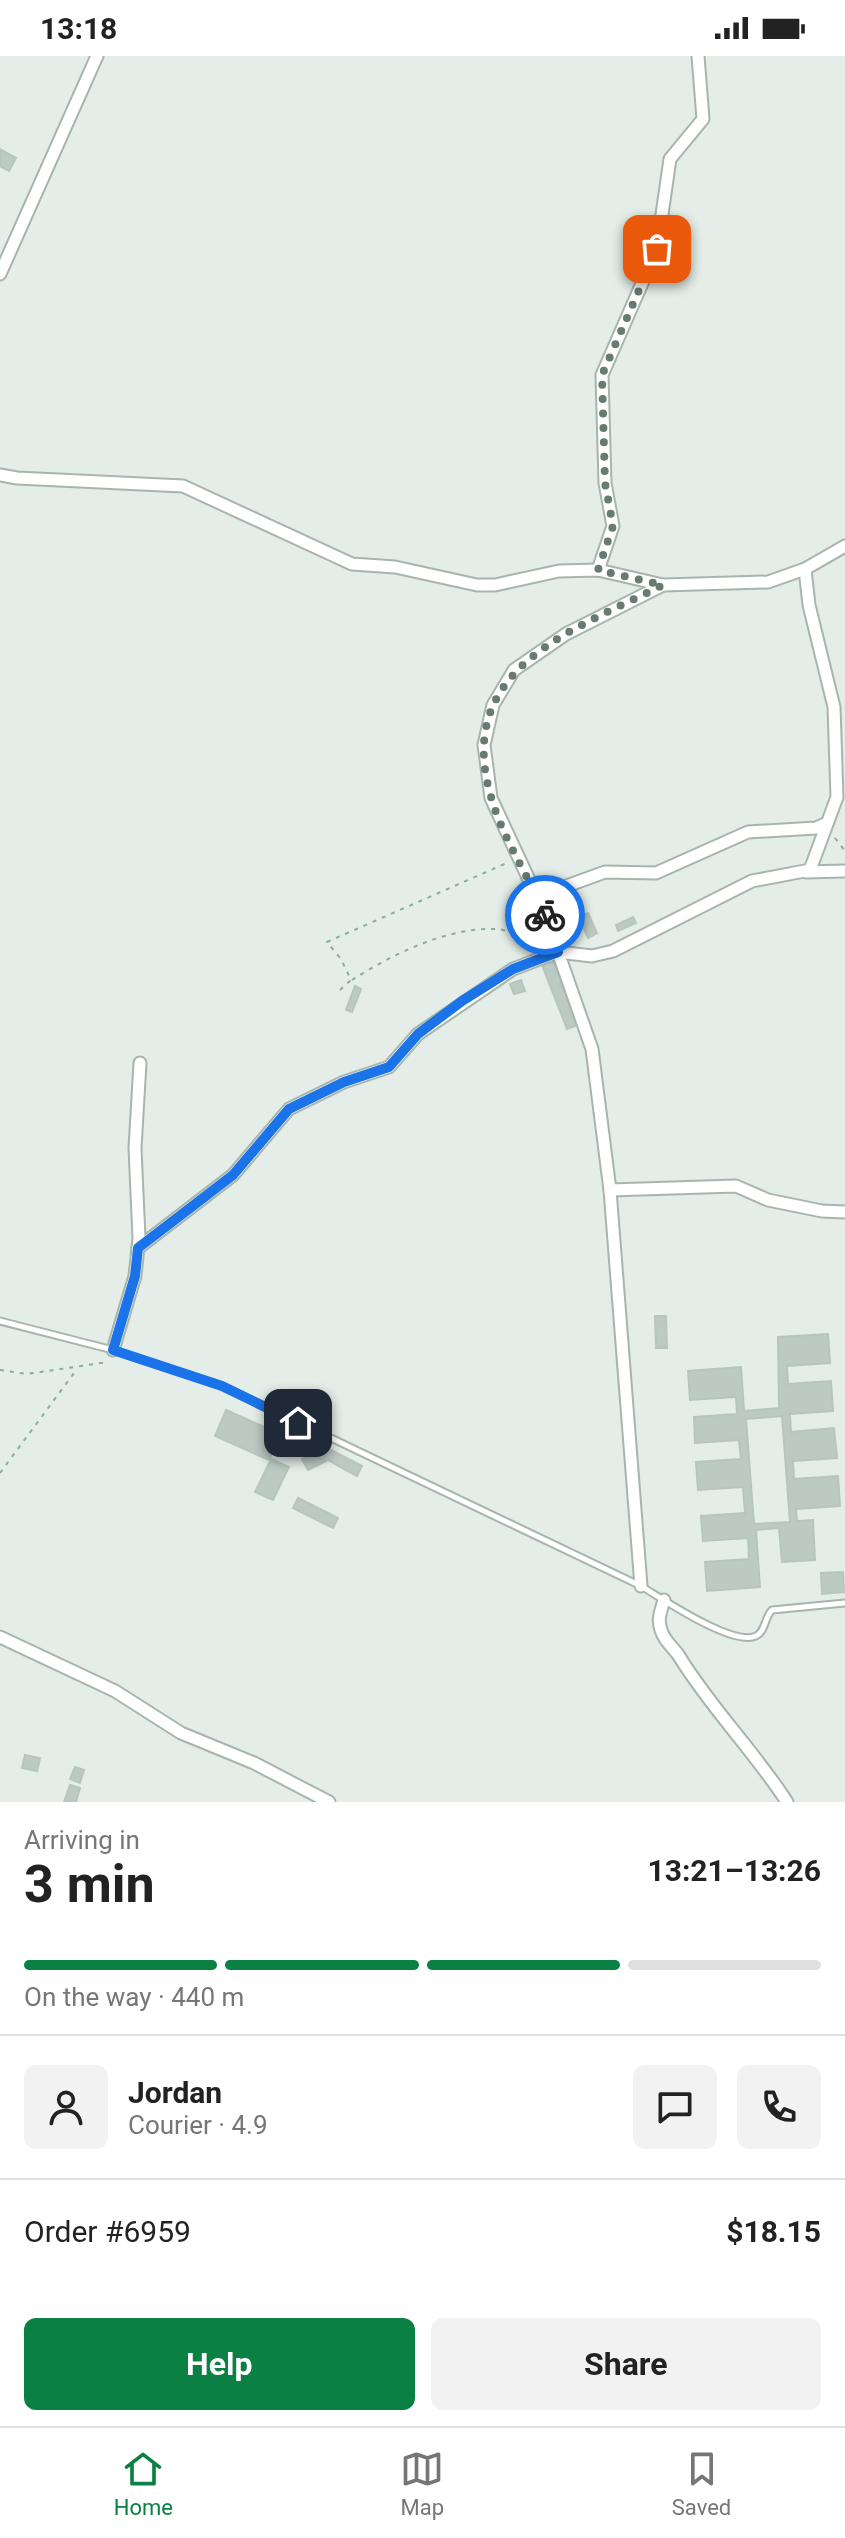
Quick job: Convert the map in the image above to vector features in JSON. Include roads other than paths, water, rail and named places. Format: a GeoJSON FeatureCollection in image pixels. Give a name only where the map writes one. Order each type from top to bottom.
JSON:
{"type":"FeatureCollection","features":[{"type":"Feature","properties":{"kind":"street"},"geometry":{"type":"LineString","coordinates":[[0,274],[97,56]]}},
{"type":"Feature","properties":{"kind":"street"},"geometry":{"type":"LineString","coordinates":[[598,570],[613,526],[605,483],[602,375],[657,249],[670,159],[690,139],[703,119],[698,56]]}},
{"type":"Feature","properties":{"kind":"street"},"geometry":{"type":"LineString","coordinates":[[0,475],[183,486],[339,560],[395,567],[460,583],[495,585],[559,571],[598,570],[663,585],[768,582],[805,569],[845,546]]}},
{"type":"Feature","properties":{"kind":"street"},"geometry":{"type":"LineString","coordinates":[[805,569],[809,605],[834,707],[837,797],[813,867],[806,872]]}},
{"type":"Feature","properties":{"kind":"street"},"geometry":{"type":"LineString","coordinates":[[641,1586],[610,1190],[592,1049],[544,912],[491,798],[485,768],[487,724],[514,670],[534,654],[663,585]]}},
{"type":"Feature","properties":{"kind":"street"},"geometry":{"type":"LineString","coordinates":[[544,912],[553,891],[592,875],[656,873],[748,832],[816,828],[827,823]]}},
{"type":"Feature","properties":{"kind":"street"},"geometry":{"type":"LineString","coordinates":[[138,1248],[233,1175],[289,1109],[344,1082],[389,1067],[418,1034],[513,969],[556,947],[592,956],[613,951],[752,881],[806,872],[845,871]]}},
{"type":"Feature","properties":{"kind":"street"},"geometry":{"type":"LineString","coordinates":[[113,1350],[135,1276],[138,1248],[135,1148],[140,1063]]}},
{"type":"Feature","properties":{"kind":"street"},"geometry":{"type":"LineString","coordinates":[[610,1190],[736,1186],[768,1200],[822,1211],[845,1212]]}},
{"type":"Feature","properties":{"kind":"street"},"geometry":{"type":"LineString","coordinates":[[664,1600],[658,1621],[662,1635],[677,1653],[692,1682],[733,1727],[787,1802]]}},
{"type":"Feature","properties":{"kind":"street"},"geometry":{"type":"LineString","coordinates":[[0,1637],[115,1691],[181,1733],[254,1763],[329,1802]]}},
{"type":"Feature","properties":{"kind":"lane"},"geometry":{"type":"LineString","coordinates":[[0,1321],[113,1350],[222,1386],[641,1586],[691,1617],[743,1638],[754,1638],[761,1632],[772,1610],[845,1603]]}}]}
